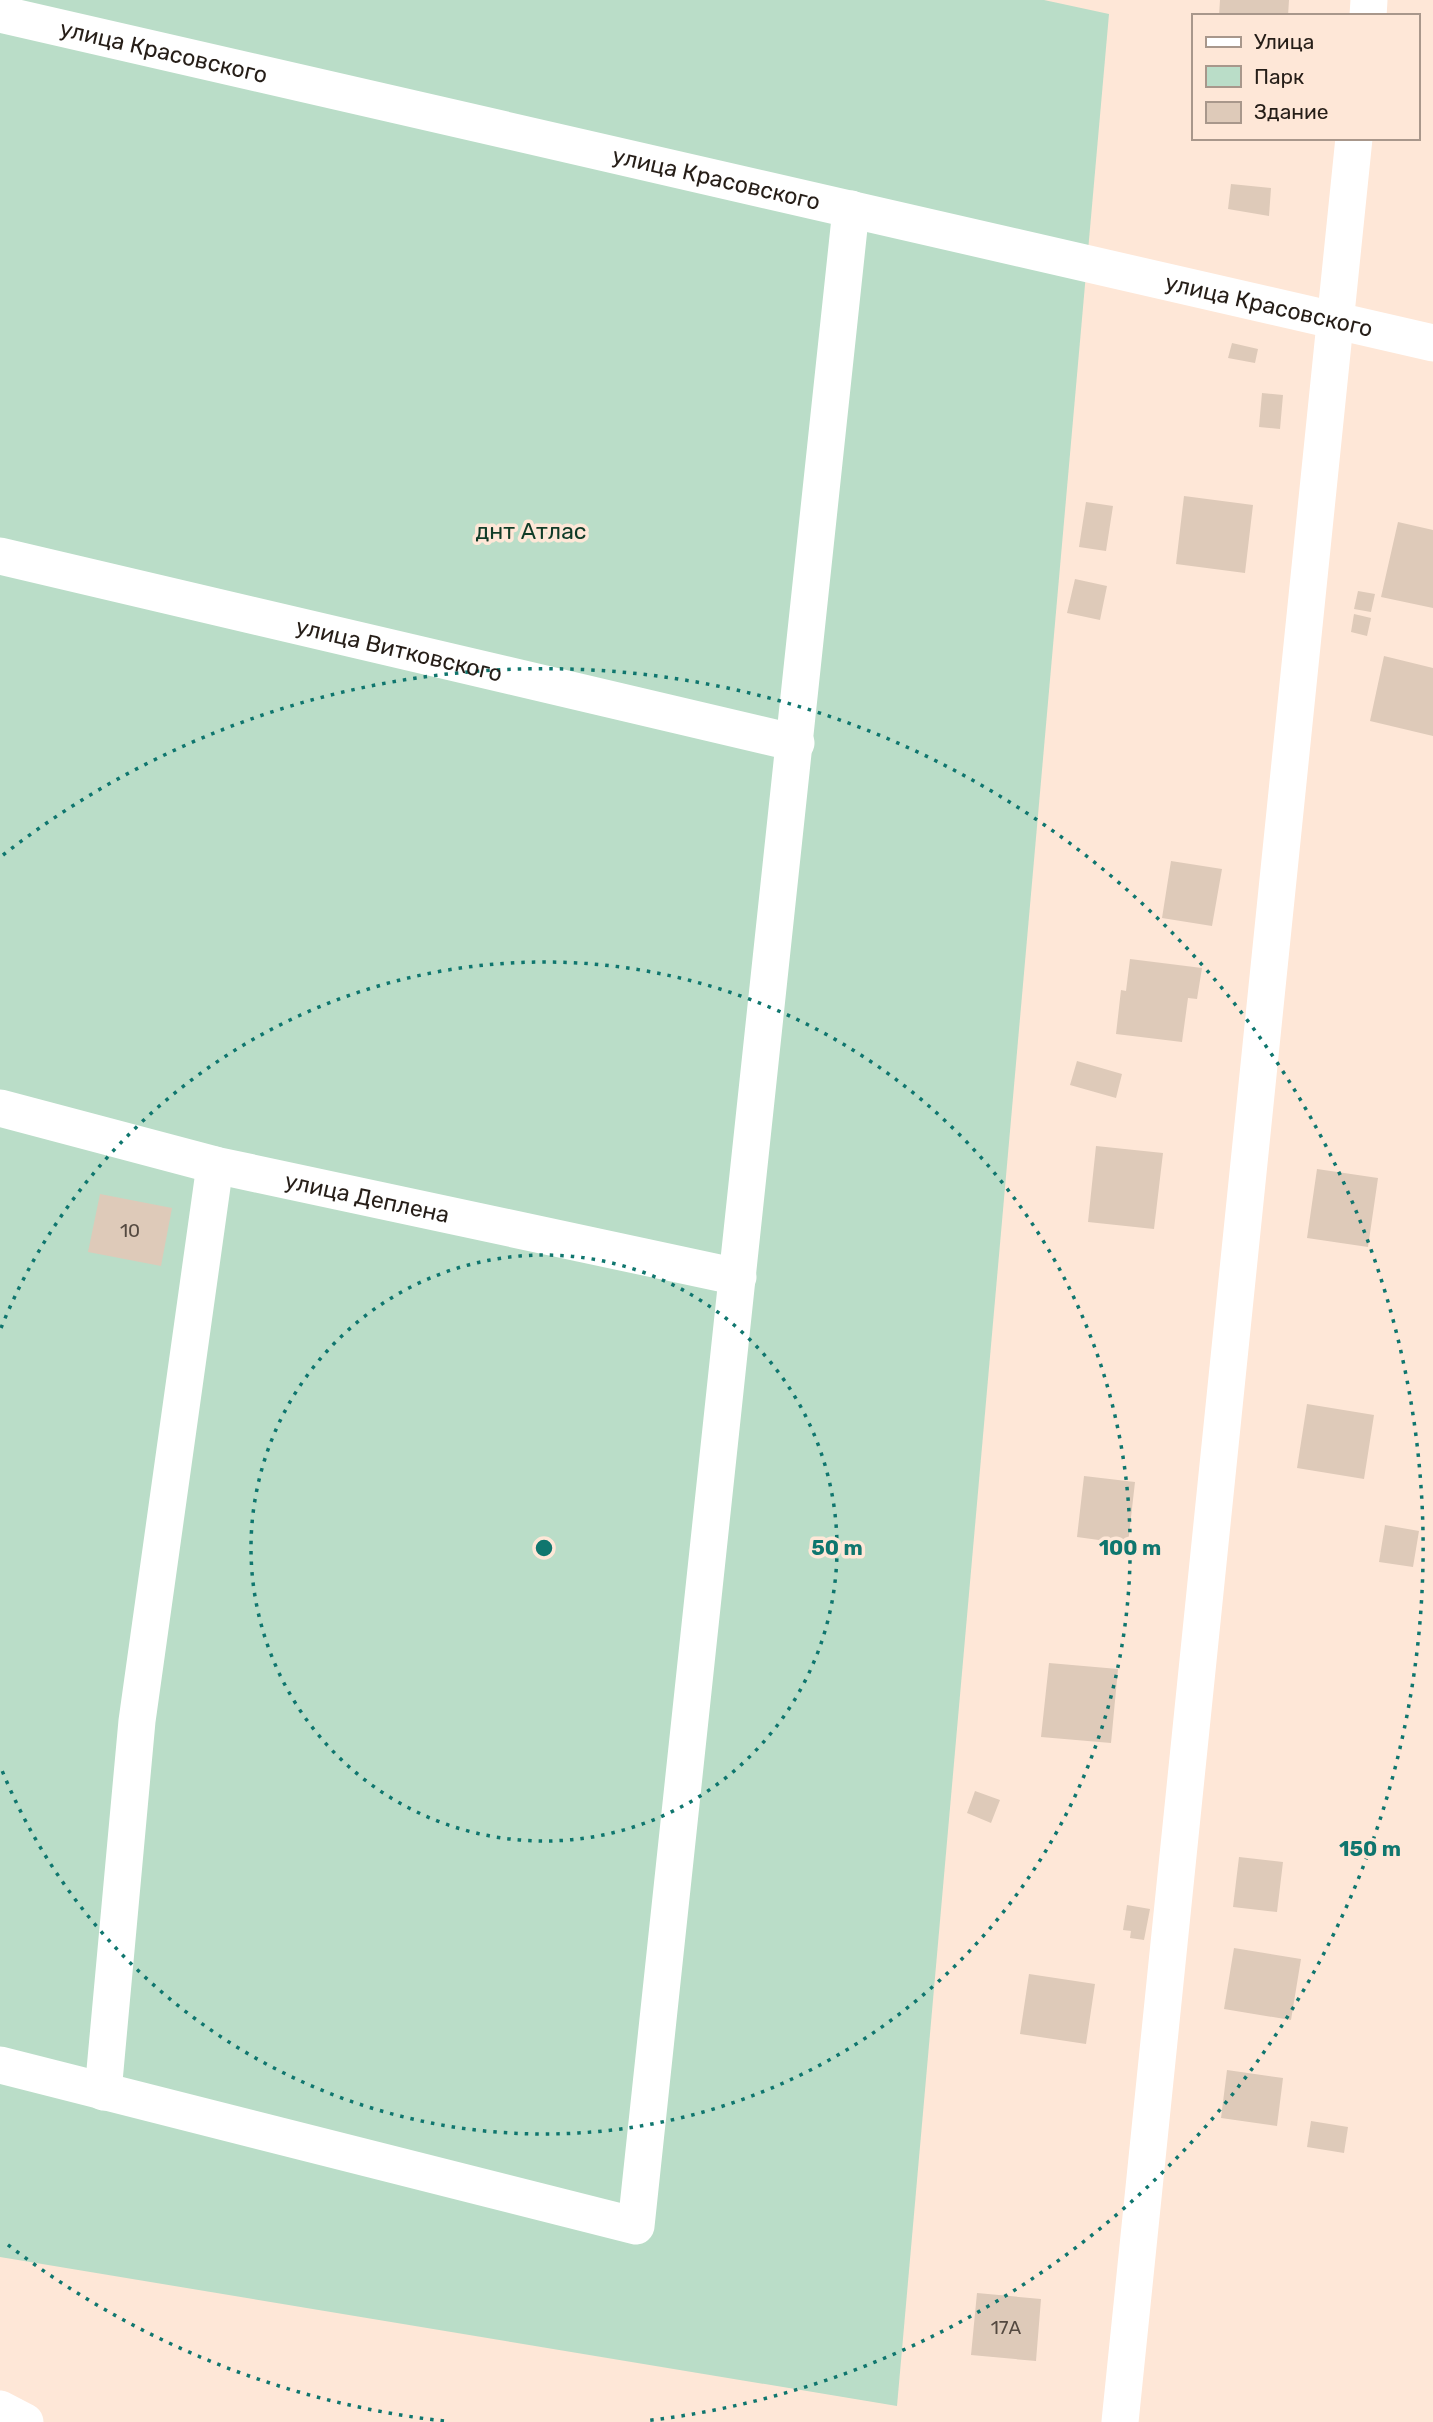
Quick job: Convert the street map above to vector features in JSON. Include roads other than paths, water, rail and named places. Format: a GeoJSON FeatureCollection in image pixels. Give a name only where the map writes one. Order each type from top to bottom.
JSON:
{"type":"FeatureCollection","features":[{"type":"Feature","properties":{"kind":"street","name":"улица Красовского"},"geometry":{"type":"LineString","coordinates":[[0,14],[1433,343]]}},
{"type":"Feature","properties":{"kind":"street"},"geometry":{"type":"LineString","coordinates":[[1120,2422],[1354,140]]}},
{"type":"Feature","properties":{"kind":"street"},"geometry":{"type":"LineString","coordinates":[[0,2066],[636,2226],[851,209]]}},
{"type":"Feature","properties":{"kind":"street","name":"улица Витковского"},"geometry":{"type":"LineString","coordinates":[[0,556],[796,743]]}},
{"type":"Feature","properties":{"kind":"street","name":"улица Деплена"},"geometry":{"type":"LineString","coordinates":[[0,1108],[215,1165],[738,1277]]}},
{"type":"Feature","properties":{"kind":"street"},"geometry":{"type":"LineString","coordinates":[[103,2092],[136,1721],[215,1165]]}},
{"type":"Feature","properties":{"kind":"street"},"geometry":{"type":"LineString","coordinates":[[0,2409],[25,2422]]}},
{"type":"Feature","properties":{"kind":"park label","name":"днт Атлас"},"geometry":{"type":"Point","coordinates":[531,531]}}]}
